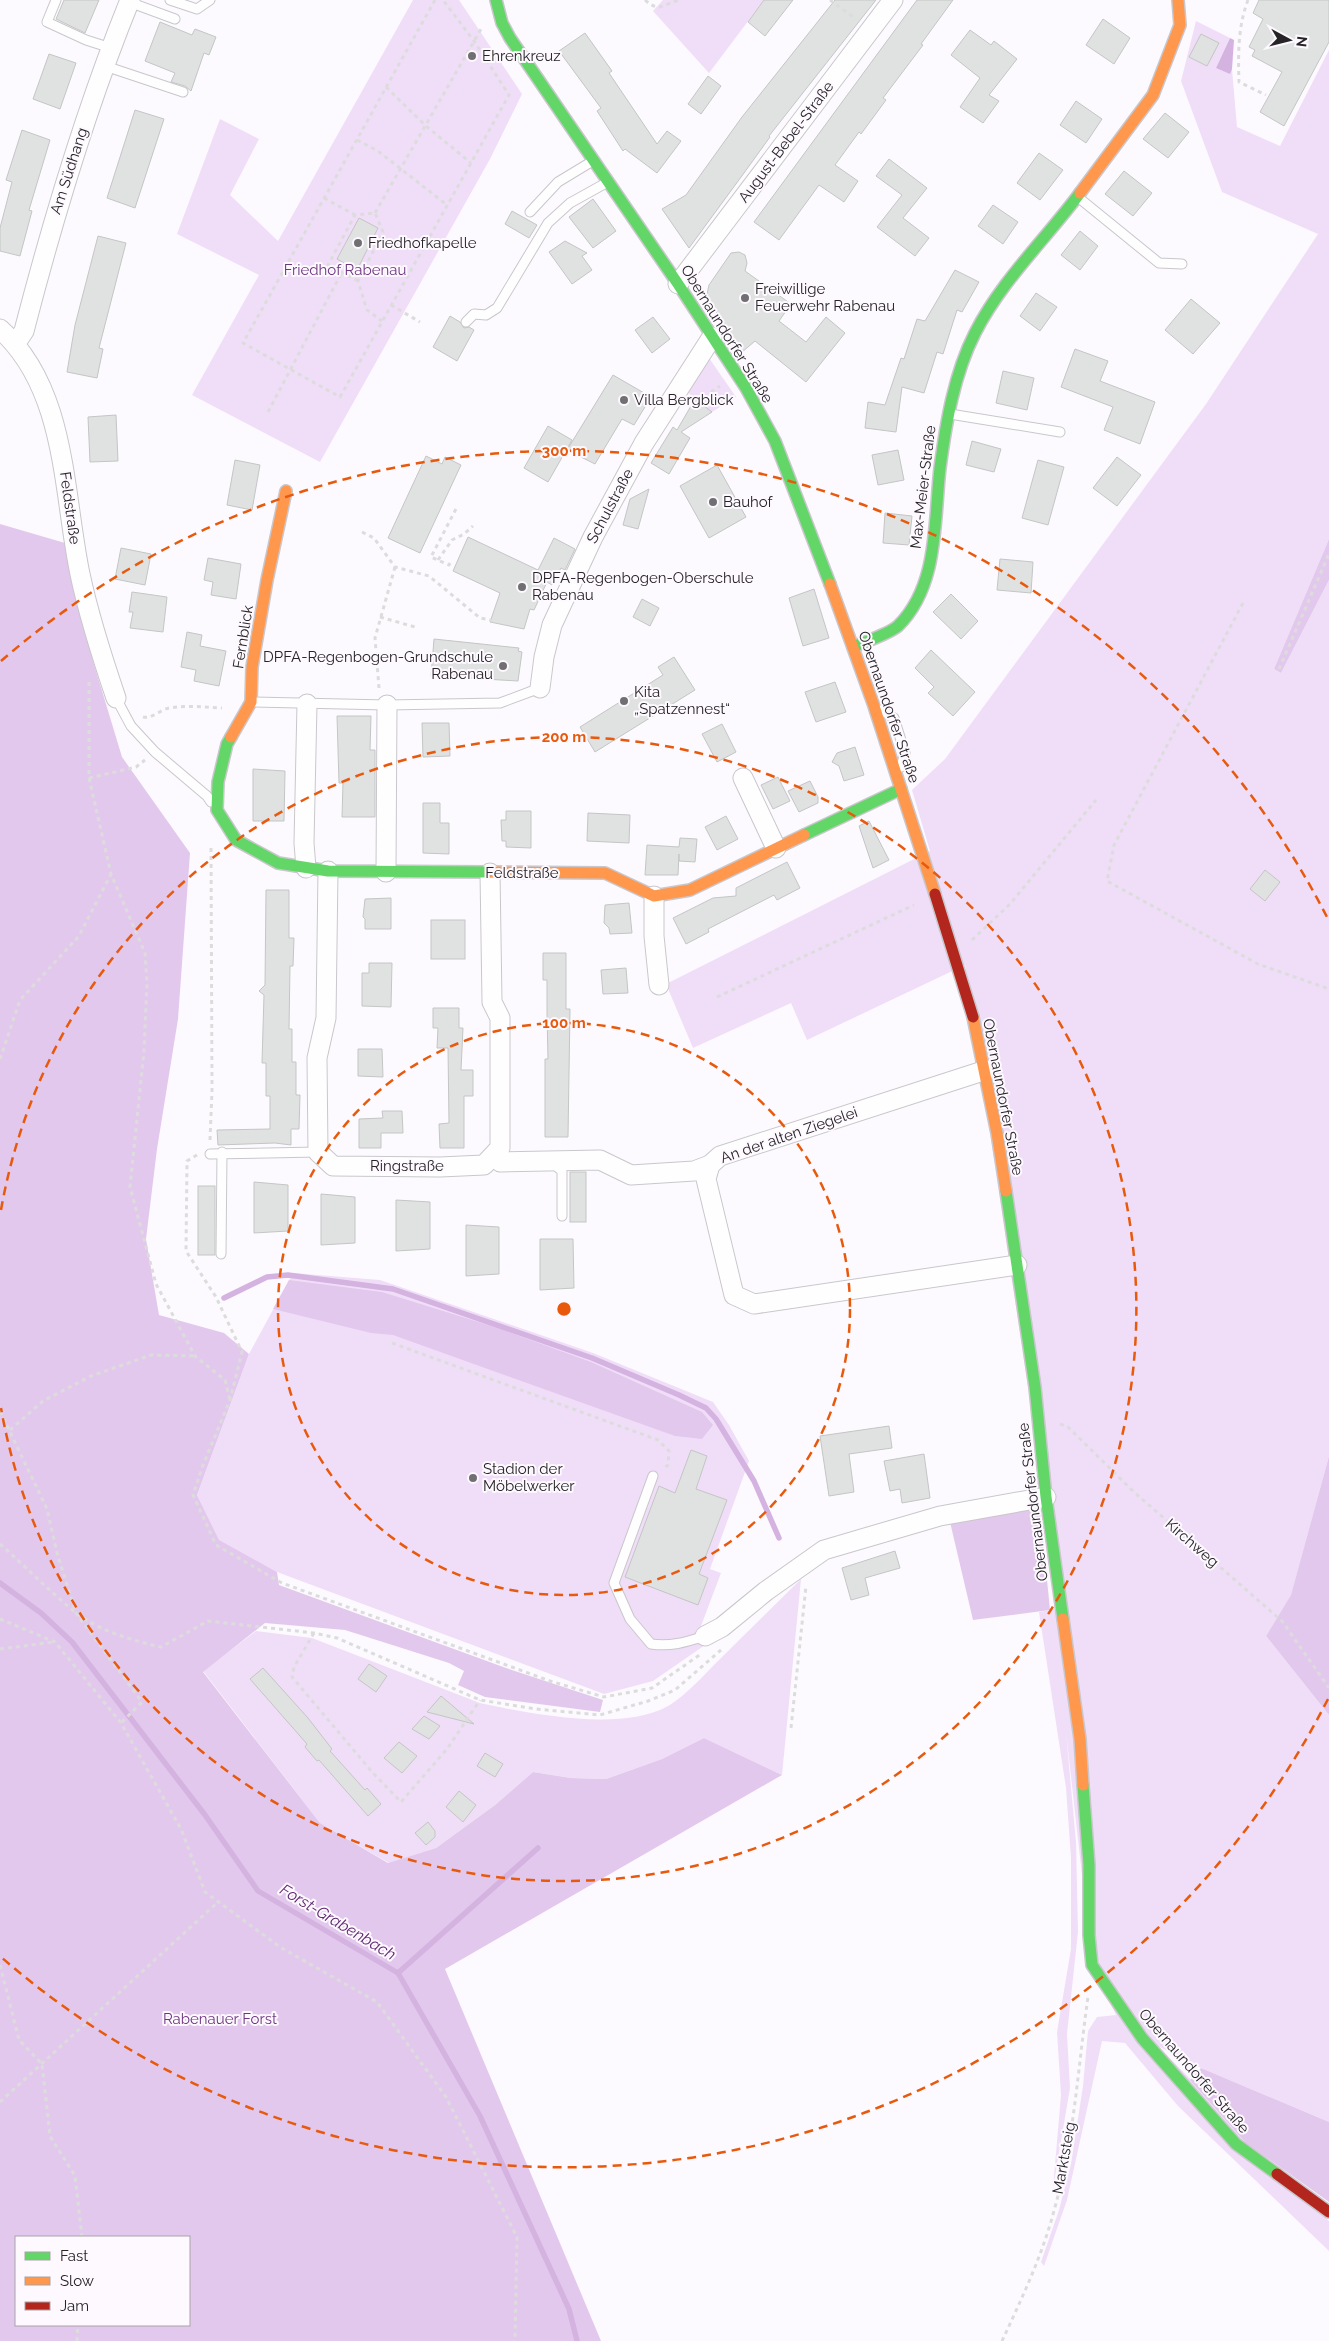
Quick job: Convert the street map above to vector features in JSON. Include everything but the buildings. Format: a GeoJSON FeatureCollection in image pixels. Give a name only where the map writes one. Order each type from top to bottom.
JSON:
{"type":"FeatureCollection","features":[{"type":"Feature","properties":{"kind":"street","name":"August-Bebel-Straße"},"geometry":{"type":"LineString","coordinates":[[678,284],[893,0]]}},
{"type":"Feature","properties":{"kind":"street","name":"Max-Meier-Straße"},"geometry":{"type":"LineString","coordinates":[[853,646],[897,627],[922,592],[936,533],[940,470],[948,413],[961,369],[976,332],[1006,284],[1077,197],[1153,95],[1180,25],[1178,0]]}},
{"type":"Feature","properties":{"kind":"street","name":"Am Südhang"},"geometry":{"type":"LineString","coordinates":[[16,343],[24,331],[49,234],[108,57],[129,1]]}},
{"type":"Feature","properties":{"kind":"street","name":"Obernaundorfer Straße"},"geometry":{"type":"LineString","coordinates":[[496,2],[502,23],[510,38],[678,284],[746,388],[775,442],[823,563],[874,706],[954,954],[986,1070],[1017,1264],[1038,1420],[1046,1497],[1080,1739],[1089,1865],[1089,1935],[1092,1965],[1142,2038],[1236,2144],[1329,2212]]}},
{"type":"Feature","properties":{"kind":"street","name":"Feldstraße"},"geometry":{"type":"LineString","coordinates":[[0,329],[16,343],[52,414],[70,498],[72,532],[94,637],[119,702]]}},
{"type":"Feature","properties":{"kind":"street","name":"Schulstraße"},"geometry":{"type":"LineString","coordinates":[[540,688],[544,657],[552,625],[593,537],[644,443],[712,338]]}},
{"type":"Feature","properties":{"kind":"street","name":"Fernblick"},"geometry":{"type":"LineString","coordinates":[[217,810],[218,782],[227,744],[251,702],[252,667],[255,648],[286,491]]}},
{"type":"Feature","properties":{"kind":"street"},"geometry":{"type":"LineString","coordinates":[[306,868],[304,843],[307,704]]}},
{"type":"Feature","properties":{"kind":"street"},"geometry":{"type":"LineString","coordinates":[[384,705],[386,872]]}},
{"type":"Feature","properties":{"kind":"street"},"geometry":{"type":"LineString","coordinates":[[743,778],[776,848]]}},
{"type":"Feature","properties":{"kind":"street"},"geometry":{"type":"LineString","coordinates":[[658,985],[654,936],[654,896],[690,890],[899,784]]}},
{"type":"Feature","properties":{"kind":"street","name":"Feldstraße"},"geometry":{"type":"LineString","coordinates":[[217,810],[236,840],[278,863],[328,871],[605,873],[654,896]]}},
{"type":"Feature","properties":{"kind":"street"},"geometry":{"type":"LineString","coordinates":[[318,1152],[317,1058],[326,1018],[328,871]]}},
{"type":"Feature","properties":{"kind":"street"},"geometry":{"type":"LineString","coordinates":[[490,873],[492,1002],[500,1018],[500,1148],[496,1159],[600,1160],[631,1175],[694,1171],[710,1164]]}},
{"type":"Feature","properties":{"kind":"street","name":"An der alten Ziegelei"},"geometry":{"type":"LineString","coordinates":[[986,1070],[720,1156],[710,1164],[706,1179],[734,1294],[754,1304],[1017,1264]]}},
{"type":"Feature","properties":{"kind":"street","name":"Ringstraße"},"geometry":{"type":"LineString","coordinates":[[318,1152],[333,1166],[440,1167],[484,1165],[496,1159]]}},
{"type":"Feature","properties":{"kind":"street"},"geometry":{"type":"LineString","coordinates":[[705,1636],[725,1635],[766,1591],[804,1566],[824,1550],[940,1516],[1046,1497]]}},
{"type":"Feature","properties":{"kind":"lane"},"geometry":{"type":"LineString","coordinates":[[56,0],[47,22],[86,40],[108,57],[183,92]]}},
{"type":"Feature","properties":{"kind":"lane"},"geometry":{"type":"LineString","coordinates":[[170,0],[197,9],[210,0]]}},
{"type":"Feature","properties":{"kind":"lane"},"geometry":{"type":"LineString","coordinates":[[129,1],[175,18]]}},
{"type":"Feature","properties":{"kind":"lane"},"geometry":{"type":"LineString","coordinates":[[530,212],[558,182],[594,161]]}},
{"type":"Feature","properties":{"kind":"lane"},"geometry":{"type":"LineString","coordinates":[[466,322],[474,314],[486,315],[497,308],[548,223],[570,203],[608,182]]}},
{"type":"Feature","properties":{"kind":"lane"},"geometry":{"type":"LineString","coordinates":[[1077,197],[1159,263],[1182,264]]}},
{"type":"Feature","properties":{"kind":"lane","name":"Max-Meier-Straße"},"geometry":{"type":"LineString","coordinates":[[948,413],[1060,432]]}},
{"type":"Feature","properties":{"kind":"lane"},"geometry":{"type":"LineString","coordinates":[[251,702],[384,705],[500,703],[540,688]]}},
{"type":"Feature","properties":{"kind":"lane"},"geometry":{"type":"LineString","coordinates":[[119,702],[131,726],[155,752],[207,796],[217,810]]}},
{"type":"Feature","properties":{"kind":"lane"},"geometry":{"type":"LineString","coordinates":[[221,1254],[222,1152]]}},
{"type":"Feature","properties":{"kind":"lane"},"geometry":{"type":"LineString","coordinates":[[210,1154],[222,1152],[318,1152]]}},
{"type":"Feature","properties":{"kind":"lane"},"geometry":{"type":"LineString","coordinates":[[496,1159],[504,1166],[555,1165],[562,1171],[562,1216]]}},
{"type":"Feature","properties":{"kind":"lane"},"geometry":{"type":"LineString","coordinates":[[653,1476],[614,1583],[630,1619],[651,1644],[666,1646],[685,1643],[705,1636]]}},
{"type":"Feature","properties":{"kind":"path"},"geometry":{"type":"LineString","coordinates":[[435,0],[243,343],[340,397],[509,95],[474,41],[443,0]]}},
{"type":"Feature","properties":{"kind":"path"},"geometry":{"type":"LineString","coordinates":[[645,0],[651,6],[662,7],[674,1],[682,0]]}},
{"type":"Feature","properties":{"kind":"path"},"geometry":{"type":"LineString","coordinates":[[830,0],[870,30]]}},
{"type":"Feature","properties":{"kind":"path"},"geometry":{"type":"LineString","coordinates":[[1248,0],[1242,16],[1238,58],[1239,82],[1266,95]]}},
{"type":"Feature","properties":{"kind":"path"},"geometry":{"type":"LineString","coordinates":[[375,213],[496,2]]}},
{"type":"Feature","properties":{"kind":"path"},"geometry":{"type":"LineString","coordinates":[[386,87],[426,126],[471,162]]}},
{"type":"Feature","properties":{"kind":"path"},"geometry":{"type":"LineString","coordinates":[[357,140],[378,151],[447,205]]}},
{"type":"Feature","properties":{"kind":"path"},"geometry":{"type":"LineString","coordinates":[[324,198],[355,215],[375,213]]}},
{"type":"Feature","properties":{"kind":"path"},"geometry":{"type":"LineString","coordinates":[[358,281],[383,232],[375,213]]}},
{"type":"Feature","properties":{"kind":"path"},"geometry":{"type":"LineString","coordinates":[[355,215],[328,265],[358,281],[367,310],[382,321]]}},
{"type":"Feature","properties":{"kind":"path"},"geometry":{"type":"LineString","coordinates":[[268,412],[289,369],[342,272]]}},
{"type":"Feature","properties":{"kind":"path"},"geometry":{"type":"LineString","coordinates":[[391,305],[420,322]]}},
{"type":"Feature","properties":{"kind":"path"},"geometry":{"type":"LineString","coordinates":[[450,563],[449,565],[431,557],[457,507]]}},
{"type":"Feature","properties":{"kind":"path"},"geometry":{"type":"LineString","coordinates":[[438,560],[452,540],[464,534],[473,526]]}},
{"type":"Feature","properties":{"kind":"path"},"geometry":{"type":"LineString","coordinates":[[362,532],[374,538],[395,567],[429,576],[480,618],[491,620]]}},
{"type":"Feature","properties":{"kind":"path"},"geometry":{"type":"LineString","coordinates":[[1279,669],[1329,554]]}},
{"type":"Feature","properties":{"kind":"path"},"geometry":{"type":"LineString","coordinates":[[384,705],[375,638],[395,567]]}},
{"type":"Feature","properties":{"kind":"path"},"geometry":{"type":"LineString","coordinates":[[1243,603],[1114,845],[1107,881],[1258,964],[1329,989]]}},
{"type":"Feature","properties":{"kind":"path"},"geometry":{"type":"LineString","coordinates":[[380,617],[415,627]]}},
{"type":"Feature","properties":{"kind":"path"},"geometry":{"type":"LineString","coordinates":[[89,674],[89,778],[111,874],[146,953],[144,1051],[130,1187],[156,1284],[195,1356],[225,1380],[230,1400]]}},
{"type":"Feature","properties":{"kind":"path"},"geometry":{"type":"LineString","coordinates":[[119,702],[132,715],[146,718],[167,709],[191,706],[232,708],[251,702]]}},
{"type":"Feature","properties":{"kind":"path"},"geometry":{"type":"LineString","coordinates":[[89,778],[136,767]]}},
{"type":"Feature","properties":{"kind":"path"},"geometry":{"type":"LineString","coordinates":[[954,954],[1010,904],[1096,800]]}},
{"type":"Feature","properties":{"kind":"path"},"geometry":{"type":"LineString","coordinates":[[217,810],[212,827],[210,870],[212,1091],[210,1154],[195,1155],[187,1161],[186,1251],[216,1297],[242,1352],[230,1400],[202,1464],[193,1495],[216,1544],[282,1582],[501,1664],[604,1697],[652,1688],[684,1668],[725,1635]]}},
{"type":"Feature","properties":{"kind":"path"},"geometry":{"type":"LineString","coordinates":[[0,1058],[20,1000],[79,936],[111,874]]}},
{"type":"Feature","properties":{"kind":"path"},"geometry":{"type":"LineString","coordinates":[[717,997],[936,896]]}},
{"type":"Feature","properties":{"kind":"path"},"geometry":{"type":"LineString","coordinates":[[392,1344],[658,1440],[669,1451],[668,1465],[653,1476]]}},
{"type":"Feature","properties":{"kind":"path"},"geometry":{"type":"LineString","coordinates":[[10,1430],[43,1401],[91,1376],[151,1355],[195,1356]]}},
{"type":"Feature","properties":{"kind":"path"},"geometry":{"type":"LineString","coordinates":[[0,1411],[47,1509],[57,1554],[76,1613],[114,1634],[161,1647],[208,1621],[314,1633],[337,1638],[480,1700],[536,1709],[600,1715],[648,1701],[675,1690],[725,1635]]}},
{"type":"Feature","properties":{"kind":"path","name":"Kirchweg"},"geometry":{"type":"LineString","coordinates":[[1038,1420],[1066,1426],[1134,1492],[1282,1621],[1329,1688]]}},
{"type":"Feature","properties":{"kind":"path"},"geometry":{"type":"LineString","coordinates":[[0,1544],[76,1613],[142,1702],[121,1723]]}},
{"type":"Feature","properties":{"kind":"path"},"geometry":{"type":"LineString","coordinates":[[791,1728],[807,1577],[804,1566]]}},
{"type":"Feature","properties":{"kind":"path"},"geometry":{"type":"LineString","coordinates":[[0,1620],[55,1642],[121,1723],[181,1829],[205,1892],[280,1947],[377,2002],[446,2098],[517,2237],[515,2341]]}},
{"type":"Feature","properties":{"kind":"path"},"geometry":{"type":"LineString","coordinates":[[314,1633],[294,1667],[292,1677],[373,1773],[401,1802],[447,1749],[480,1700]]}},
{"type":"Feature","properties":{"kind":"path"},"geometry":{"type":"LineString","coordinates":[[0,1649],[55,1642]]}},
{"type":"Feature","properties":{"kind":"path"},"geometry":{"type":"LineString","coordinates":[[0,2102],[218,1902]]}},
{"type":"Feature","properties":{"kind":"path"},"geometry":{"type":"LineString","coordinates":[[0,1965],[19,2040],[42,2064],[50,2136],[75,2176],[82,2236]]}},
{"type":"Feature","properties":{"kind":"path","name":"Marktsteig"},"geometry":{"type":"LineString","coordinates":[[1002,2341],[1028,2286],[1056,2207],[1068,2143],[1088,1995]]}},
{"type":"Feature","properties":{"kind":"path"},"geometry":{"type":"LineString","coordinates":[[77,2341],[78,2326]]}},
{"type":"Feature","properties":{"kind":"green space","name":"Friedhof Rabenau"},"geometry":{"type":"Polygon","coordinates":[[[413,0],[459,0],[522,94],[490,159],[320,462],[192,395],[259,275],[177,234],[220,119],[259,139],[230,195],[278,241],[413,0]]]}},
{"type":"Feature","properties":{"kind":"green space"},"geometry":{"type":"Polygon","coordinates":[[[663,0],[764,0],[709,73],[653,11],[663,0]]]}},
{"type":"Feature","properties":{"kind":"green space"},"geometry":{"type":"Polygon","coordinates":[[[1196,21],[1230,38],[1216,68],[1229,73],[1232,69],[1237,127],[1280,146],[1329,50],[1329,539],[1274,669],[1281,673],[1329,580],[1329,1456],[1291,1596],[1266,1636],[1329,1715],[1329,2122],[1201,2068],[1158,2046],[1329,2221],[1329,2251],[1178,2106],[1125,2043],[1102,2041],[1067,2200],[1044,2266],[1041,2262],[1059,2210],[1071,2164],[1083,2086],[1088,2031],[1097,2017],[1116,2015],[1092,1965],[1066,1732],[1076,1842],[1078,1932],[1067,2034],[1070,2088],[1053,2188],[1061,2095],[1057,2032],[1071,1949],[1071,1858],[1066,1788],[1039,1612],[1061,1608],[965,965],[807,1040],[791,1003],[693,1048],[666,984],[930,851],[912,790],[945,759],[1206,404],[1318,234],[1222,192],[1181,81],[1196,21]]]}},
{"type":"Feature","properties":{"kind":"green space"},"geometry":{"type":"Polygon","coordinates":[[[709,358],[736,397],[712,412],[687,392],[709,358]]]}},
{"type":"Feature","properties":{"kind":"green space","name":"Rabenauer Forst"},"geometry":{"type":"Polygon","coordinates":[[[0,524],[65,543],[93,661],[122,757],[190,853],[178,1019],[157,1149],[146,1239],[159,1315],[224,1333],[249,1354],[197,1495],[219,1540],[277,1572],[279,1585],[506,1668],[603,1700],[600,1712],[485,1697],[458,1685],[464,1671],[449,1663],[345,1630],[265,1623],[203,1672],[320,1823],[388,1863],[436,1848],[495,1805],[533,1772],[571,1778],[606,1779],[662,1759],[704,1738],[782,1775],[445,1969],[601,2341],[0,2341],[0,524]]]}},
{"type":"Feature","properties":{"kind":"green space"},"geometry":{"type":"Polygon","coordinates":[[[1329,539],[1329,580],[1281,673],[1274,669],[1329,539]]]}},
{"type":"Feature","properties":{"kind":"green space","name":"Stadion der Möbelwerker"},"geometry":{"type":"Polygon","coordinates":[[[293,1273],[380,1280],[593,1353],[713,1402],[729,1425],[749,1461],[710,1569],[721,1573],[701,1626],[708,1643],[653,1681],[604,1694],[277,1572],[219,1541],[197,1495],[249,1354],[293,1273]]]}},
{"type":"Feature","properties":{"kind":"green space"},"geometry":{"type":"Polygon","coordinates":[[[289,1280],[382,1292],[498,1328],[591,1362],[702,1412],[713,1425],[702,1439],[675,1436],[393,1335],[371,1333],[273,1309],[289,1280]]]}},
{"type":"Feature","properties":{"kind":"green space"},"geometry":{"type":"Polygon","coordinates":[[[1329,1456],[1329,1715],[1266,1636],[1291,1595],[1329,1456]]]}},
{"type":"Feature","properties":{"kind":"green space"},"geometry":{"type":"Polygon","coordinates":[[[1030,1503],[1040,1509],[1050,1610],[973,1620],[950,1522],[1030,1503]]]}},
{"type":"Feature","properties":{"kind":"green space"},"geometry":{"type":"Polygon","coordinates":[[[801,1579],[782,1775],[704,1738],[662,1759],[606,1779],[571,1778],[533,1772],[495,1805],[436,1848],[389,1863],[320,1823],[203,1671],[256,1631],[312,1638],[480,1703],[550,1716],[602,1719],[626,1718],[649,1714],[668,1706],[680,1697],[801,1579]]]}},
{"type":"Feature","properties":{"kind":"green space"},"geometry":{"type":"Polygon","coordinates":[[[1201,2068],[1329,2122],[1329,2202],[1246,2143],[1190,2080],[1201,2068]]]}},
{"type":"Feature","properties":{"kind":"shaded area"},"geometry":{"type":"Polygon","coordinates":[[[1230,38],[1234,40],[1230,74],[1216,68],[1230,38]]]}},
{"type":"Feature","properties":{"kind":"waterway"},"geometry":{"type":"LineString","coordinates":[[224,1298],[267,1277],[288,1275],[393,1289],[592,1358],[679,1395],[706,1408],[716,1419],[754,1481],[779,1538]]}},
{"type":"Feature","properties":{"kind":"waterway","name":"Forst-Grabenbach"},"geometry":{"type":"LineString","coordinates":[[0,1583],[41,1613],[72,1642],[205,1815],[258,1891],[398,1973],[480,2116],[569,2309],[577,2341]]}},
{"type":"Feature","properties":{"kind":"waterway"},"geometry":{"type":"LineString","coordinates":[[398,1973],[538,1848]]}},
{"type":"Feature","properties":{"kind":"traffic: fast"},"geometry":{"type":"LineString","coordinates":[[496,0],[502,23],[510,38],[678,284],[746,388],[775,441],[830,584]]}},
{"type":"Feature","properties":{"kind":"traffic: fast"},"geometry":{"type":"LineString","coordinates":[[853,647],[883,635],[898,626],[911,610],[921,592],[932,552],[940,468],[948,416],[956,382],[968,349],[975,333],[998,295],[1080,193]]}},
{"type":"Feature","properties":{"kind":"traffic: fast"},"geometry":{"type":"LineString","coordinates":[[231,737],[227,744],[218,782],[217,810],[236,840],[278,863],[328,871],[490,872]]}},
{"type":"Feature","properties":{"kind":"traffic: fast"},"geometry":{"type":"LineString","coordinates":[[804,835],[901,789]]}},
{"type":"Feature","properties":{"kind":"traffic: fast"},"geometry":{"type":"LineString","coordinates":[[1006,1191],[1035,1387],[1046,1497],[1063,1619]]}},
{"type":"Feature","properties":{"kind":"traffic: fast"},"geometry":{"type":"LineString","coordinates":[[1083,1785],[1089,1865],[1089,1935],[1092,1965],[1142,2038],[1236,2144],[1277,2174]]}},
{"type":"Feature","properties":{"kind":"traffic: slow"},"geometry":{"type":"LineString","coordinates":[[1080,193],[1153,95],[1180,25],[1178,0]]}},
{"type":"Feature","properties":{"kind":"traffic: slow"},"geometry":{"type":"LineString","coordinates":[[231,737],[251,702],[252,667],[267,580],[286,491]]}},
{"type":"Feature","properties":{"kind":"traffic: slow"},"geometry":{"type":"LineString","coordinates":[[830,584],[874,706],[935,894]]}},
{"type":"Feature","properties":{"kind":"traffic: slow"},"geometry":{"type":"LineString","coordinates":[[490,872],[605,873],[654,896],[690,890],[804,835]]}},
{"type":"Feature","properties":{"kind":"traffic: slow"},"geometry":{"type":"LineString","coordinates":[[973,1017],[997,1133],[1006,1191]]}},
{"type":"Feature","properties":{"kind":"traffic: slow"},"geometry":{"type":"LineString","coordinates":[[1063,1619],[1080,1739],[1083,1785]]}},
{"type":"Feature","properties":{"kind":"traffic: jam"},"geometry":{"type":"LineString","coordinates":[[935,894],[973,1017]]}},
{"type":"Feature","properties":{"kind":"traffic: jam"},"geometry":{"type":"LineString","coordinates":[[1277,2174],[1329,2212]]}},
{"type":"Feature","properties":{"kind":"place","name":"Ehrenkreuz"},"geometry":{"type":"Point","coordinates":[472,56]}},
{"type":"Feature","properties":{"kind":"place","name":"Friedhofkapelle"},"geometry":{"type":"Point","coordinates":[358,243]}},
{"type":"Feature","properties":{"kind":"place","name":"Freiwillige Feuerwehr Rabenau"},"geometry":{"type":"Point","coordinates":[745,298]}},
{"type":"Feature","properties":{"kind":"place","name":"Villa Bergblick"},"geometry":{"type":"Point","coordinates":[624,400]}},
{"type":"Feature","properties":{"kind":"place","name":"Bauhof"},"geometry":{"type":"Point","coordinates":[713,502]}},
{"type":"Feature","properties":{"kind":"place","name":"DPFA-Regenbogen-Oberschule Rabenau"},"geometry":{"type":"Point","coordinates":[522,587]}},
{"type":"Feature","properties":{"kind":"place","name":"DPFA-Regenbogen-Grundschule Rabenau"},"geometry":{"type":"Point","coordinates":[503,666]}},
{"type":"Feature","properties":{"kind":"place","name":"Kita „Spatzennest“"},"geometry":{"type":"Point","coordinates":[624,701]}},
{"type":"Feature","properties":{"kind":"place","name":"Stadion der Möbelwerker"},"geometry":{"type":"Point","coordinates":[473,1478]}}]}
